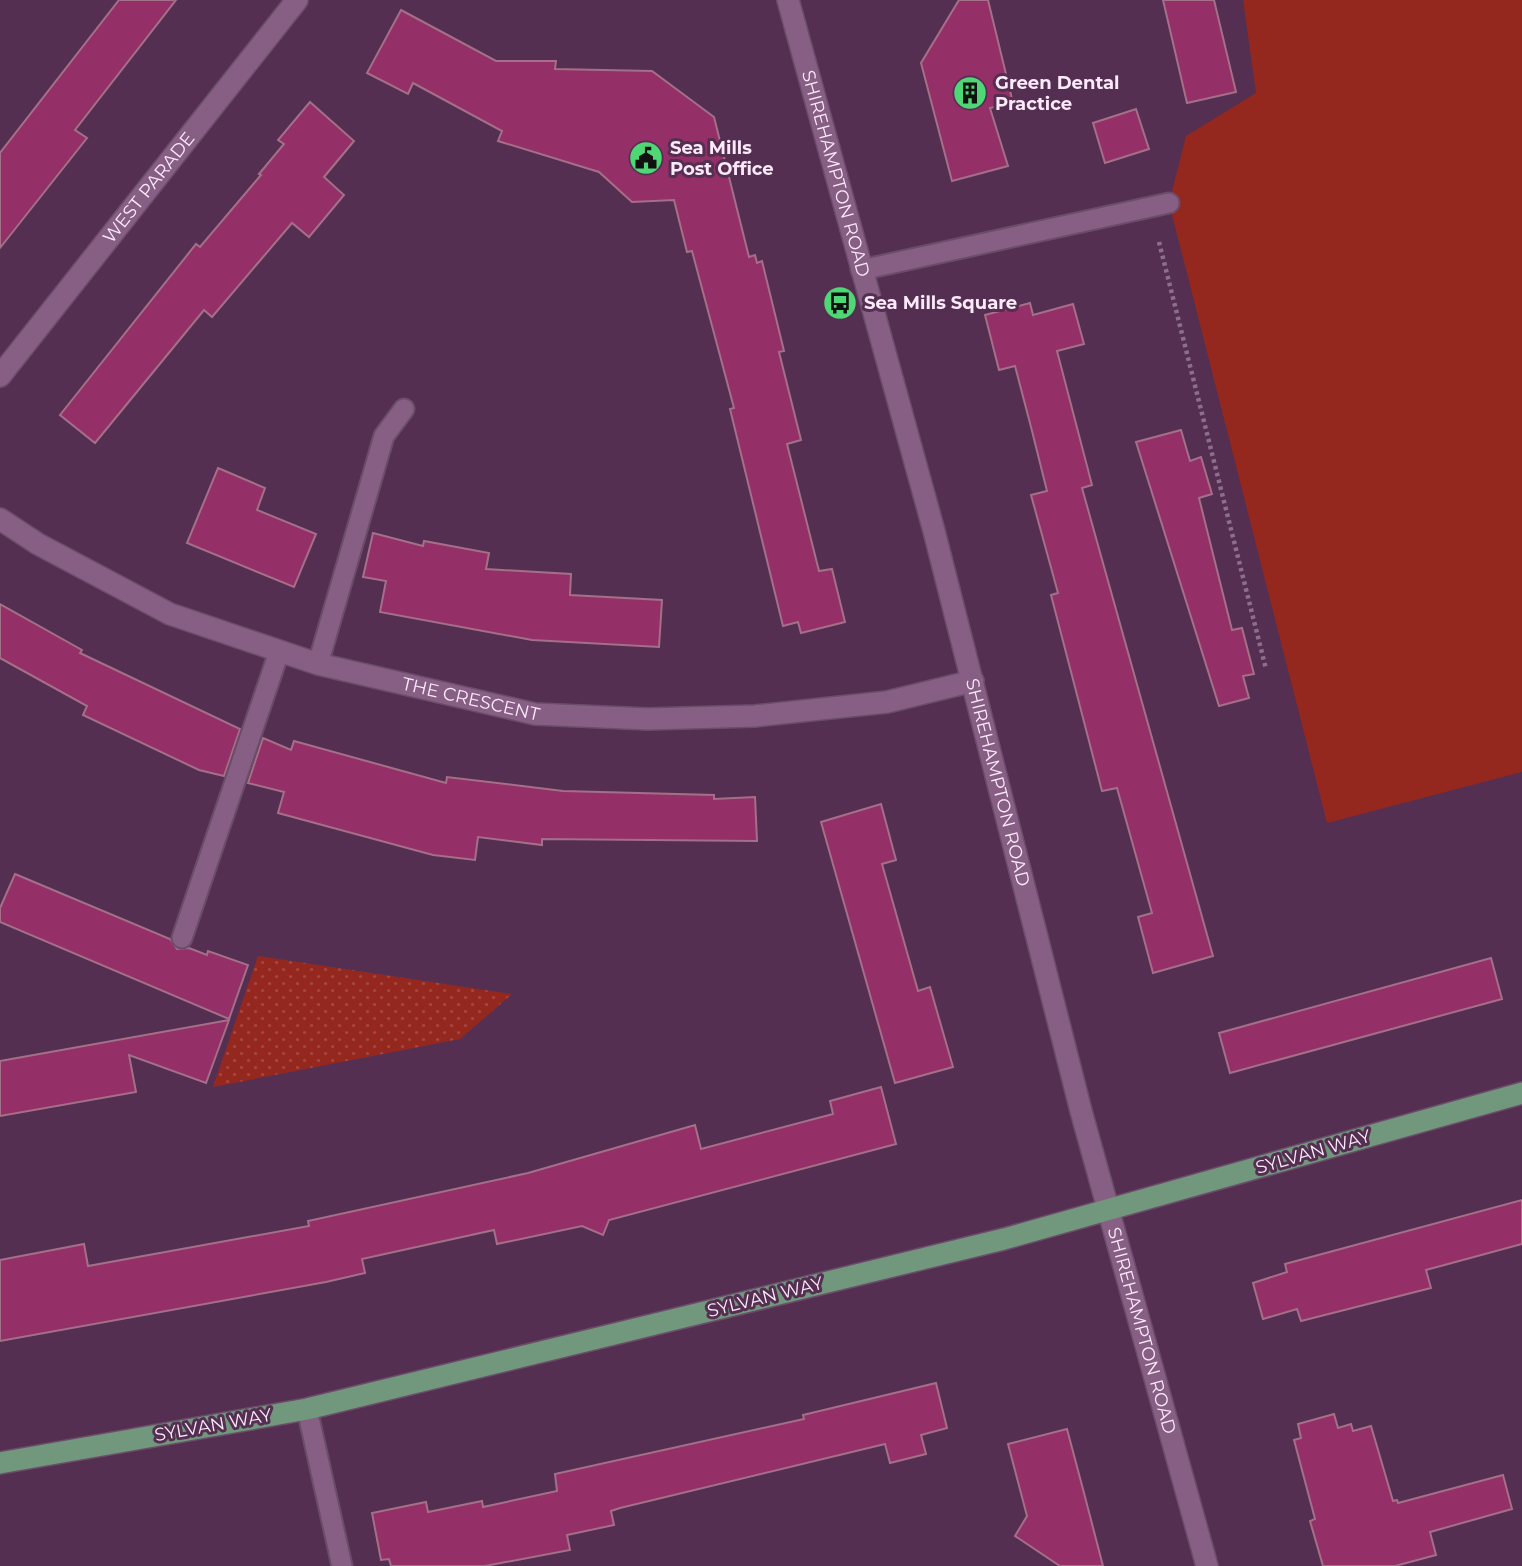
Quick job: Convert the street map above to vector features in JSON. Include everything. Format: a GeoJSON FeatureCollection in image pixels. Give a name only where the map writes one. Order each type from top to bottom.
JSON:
{"type":"FeatureCollection","features":[{"type":"Feature","properties":{"kind":"main road","name":"WEST PARADE"},"geometry":{"type":"LineString","coordinates":[[0,376],[297,0]]}},
{"type":"Feature","properties":{"kind":"main road","name":"SHIREHAMPTON ROAD"},"geometry":{"type":"LineString","coordinates":[[788,0],[974,681],[1107,1209],[1207,1566]]}},
{"type":"Feature","properties":{"kind":"main road","name":"THE CRESCENT"},"geometry":{"type":"LineString","coordinates":[[0,519],[38,544],[170,614],[318,664],[535,714],[648,719],[755,716],[887,702],[974,681]]}},
{"type":"Feature","properties":{"kind":"main road","name":"SYLVAN WAY"},"geometry":{"type":"LineString","coordinates":[[0,1464],[307,1409],[1004,1239],[1522,1093]]}},
{"type":"Feature","properties":{"kind":"lane"},"geometry":{"type":"LineString","coordinates":[[861,270],[1160,205]]}},
{"type":"Feature","properties":{"kind":"lane"},"geometry":{"type":"LineString","coordinates":[[318,664],[384,436],[404,409]]}},
{"type":"Feature","properties":{"kind":"lane"},"geometry":{"type":"LineString","coordinates":[[182,937],[279,652]]}},
{"type":"Feature","properties":{"kind":"lane"},"geometry":{"type":"LineString","coordinates":[[307,1409],[342,1566]]}},
{"type":"Feature","properties":{"kind":"path"},"geometry":{"type":"LineString","coordinates":[[1160,205],[1266,669]]}},
{"type":"Feature","properties":{"kind":"shaded area"},"geometry":{"type":"Polygon","coordinates":[[[1243,0],[1522,0],[1522,772],[1327,823],[1169,203],[1186,136],[1256,93],[1243,0]]]}},
{"type":"Feature","properties":{"kind":"shaded area"},"geometry":{"type":"Polygon","coordinates":[[[258,956],[512,994],[460,1039],[213,1087],[258,956]]]}},
{"type":"Feature","properties":{"kind":"building"},"geometry":{"type":"Polygon","coordinates":[[[119,0],[176,0],[75,130],[87,138],[0,248],[0,153],[119,0]]]}},
{"type":"Feature","properties":{"kind":"building"},"geometry":{"type":"Polygon","coordinates":[[[959,0],[988,0],[1013,103],[990,108],[1008,166],[952,181],[921,63],[959,0]]]}},
{"type":"Feature","properties":{"kind":"building"},"geometry":{"type":"Polygon","coordinates":[[[1163,0],[1214,0],[1236,92],[1187,103],[1163,0]]]}},
{"type":"Feature","properties":{"kind":"building"},"geometry":{"type":"Polygon","coordinates":[[[401,10],[496,61],[556,61],[555,69],[652,71],[714,117],[749,257],[755,255],[757,263],[762,261],[784,351],[779,352],[801,440],[787,444],[819,571],[832,569],[845,622],[801,633],[798,622],[783,626],[730,409],[734,408],[692,251],[687,252],[674,200],[632,202],[599,172],[498,141],[502,131],[413,83],[408,94],[367,73],[401,10]]]}},
{"type":"Feature","properties":{"kind":"building"},"geometry":{"type":"Polygon","coordinates":[[[310,102],[354,141],[324,177],[344,195],[309,237],[292,223],[212,317],[204,310],[95,443],[60,415],[196,244],[200,247],[261,175],[259,174],[284,144],[278,140],[310,102]]]}},
{"type":"Feature","properties":{"kind":"building"},"geometry":{"type":"Polygon","coordinates":[[[1136,109],[1149,149],[1105,163],[1093,123],[1136,109]]]}},
{"type":"Feature","properties":{"kind":"building"},"geometry":{"type":"Polygon","coordinates":[[[1030,303],[1033,315],[1073,304],[1084,344],[1057,351],[1092,485],[1082,488],[1213,956],[1153,973],[1138,917],[1152,913],[1117,788],[1102,791],[1051,595],[1058,593],[1031,495],[1047,491],[1031,427],[1015,366],[999,370],[985,315],[1030,303]]]}},
{"type":"Feature","properties":{"kind":"building"},"geometry":{"type":"Polygon","coordinates":[[[1181,430],[1190,461],[1201,457],[1212,494],[1199,498],[1232,630],[1242,628],[1254,674],[1243,676],[1249,698],[1219,706],[1136,442],[1181,430]]]}},
{"type":"Feature","properties":{"kind":"building"},"geometry":{"type":"Polygon","coordinates":[[[218,468],[265,488],[257,510],[316,534],[294,587],[187,543],[218,468]]]}},
{"type":"Feature","properties":{"kind":"building"},"geometry":{"type":"Polygon","coordinates":[[[373,533],[423,546],[424,541],[489,553],[486,569],[571,574],[570,595],[662,600],[659,647],[532,640],[380,612],[386,581],[363,577],[373,533]]]}},
{"type":"Feature","properties":{"kind":"building"},"geometry":{"type":"Polygon","coordinates":[[[0,604],[82,650],[80,653],[240,729],[224,776],[199,770],[83,715],[87,706],[0,658],[0,604]]]}},
{"type":"Feature","properties":{"kind":"building"},"geometry":{"type":"Polygon","coordinates":[[[263,738],[291,750],[294,741],[446,783],[447,777],[563,791],[714,795],[714,799],[755,797],[757,841],[542,839],[542,845],[478,837],[475,860],[433,855],[278,813],[284,792],[248,783],[263,738]]]}},
{"type":"Feature","properties":{"kind":"building"},"geometry":{"type":"Polygon","coordinates":[[[881,804],[896,860],[882,864],[918,991],[930,987],[953,1067],[895,1083],[821,822],[881,804]]]}},
{"type":"Feature","properties":{"kind":"building"},"geometry":{"type":"Polygon","coordinates":[[[15,874],[170,939],[177,949],[189,948],[207,955],[208,951],[248,965],[229,1019],[0,922],[0,908],[15,874]]]}},
{"type":"Feature","properties":{"kind":"building"},"geometry":{"type":"Polygon","coordinates":[[[1491,958],[1502,999],[1230,1073],[1219,1033],[1491,958]]]}},
{"type":"Feature","properties":{"kind":"building"},"geometry":{"type":"Polygon","coordinates":[[[229,1020],[206,1083],[129,1055],[136,1092],[0,1116],[0,1061],[229,1020]]]}},
{"type":"Feature","properties":{"kind":"building"},"geometry":{"type":"Polygon","coordinates":[[[881,1087],[896,1144],[609,1220],[603,1235],[582,1226],[497,1244],[494,1230],[362,1259],[365,1273],[326,1282],[0,1341],[0,1260],[84,1244],[88,1266],[309,1226],[308,1221],[528,1173],[695,1125],[701,1149],[833,1114],[830,1101],[881,1087]]]}},
{"type":"Feature","properties":{"kind":"building"},"geometry":{"type":"Polygon","coordinates":[[[1522,1200],[1522,1244],[1426,1270],[1431,1288],[1301,1321],[1297,1309],[1263,1319],[1253,1283],[1287,1272],[1285,1264],[1522,1200]]]}},
{"type":"Feature","properties":{"kind":"building"},"geometry":{"type":"Polygon","coordinates":[[[936,1383],[947,1428],[921,1435],[926,1454],[890,1463],[885,1444],[620,1508],[611,1511],[614,1525],[567,1535],[570,1550],[485,1566],[391,1566],[389,1559],[381,1560],[372,1513],[426,1502],[428,1512],[482,1501],[483,1507],[557,1491],[555,1474],[804,1419],[803,1415],[936,1383]]]}},
{"type":"Feature","properties":{"kind":"building"},"geometry":{"type":"Polygon","coordinates":[[[1334,1414],[1338,1428],[1351,1424],[1353,1431],[1371,1426],[1393,1501],[1397,1500],[1398,1503],[1503,1475],[1512,1509],[1430,1532],[1436,1555],[1395,1566],[1323,1566],[1310,1521],[1315,1519],[1294,1440],[1301,1438],[1298,1424],[1334,1414]]]}},
{"type":"Feature","properties":{"kind":"building"},"geometry":{"type":"Polygon","coordinates":[[[1067,1429],[1103,1566],[1060,1566],[1015,1536],[1027,1516],[1008,1444],[1067,1429]]]}},
{"type":"Feature","properties":{"kind":"place","name":"Green Dental Practice"},"geometry":{"type":"Point","coordinates":[970,93]}},
{"type":"Feature","properties":{"kind":"place","name":"Sea Mills Post Office"},"geometry":{"type":"Point","coordinates":[646,158]}},
{"type":"Feature","properties":{"kind":"place","name":"Sea Mills Square"},"geometry":{"type":"Point","coordinates":[840,303]}}]}
